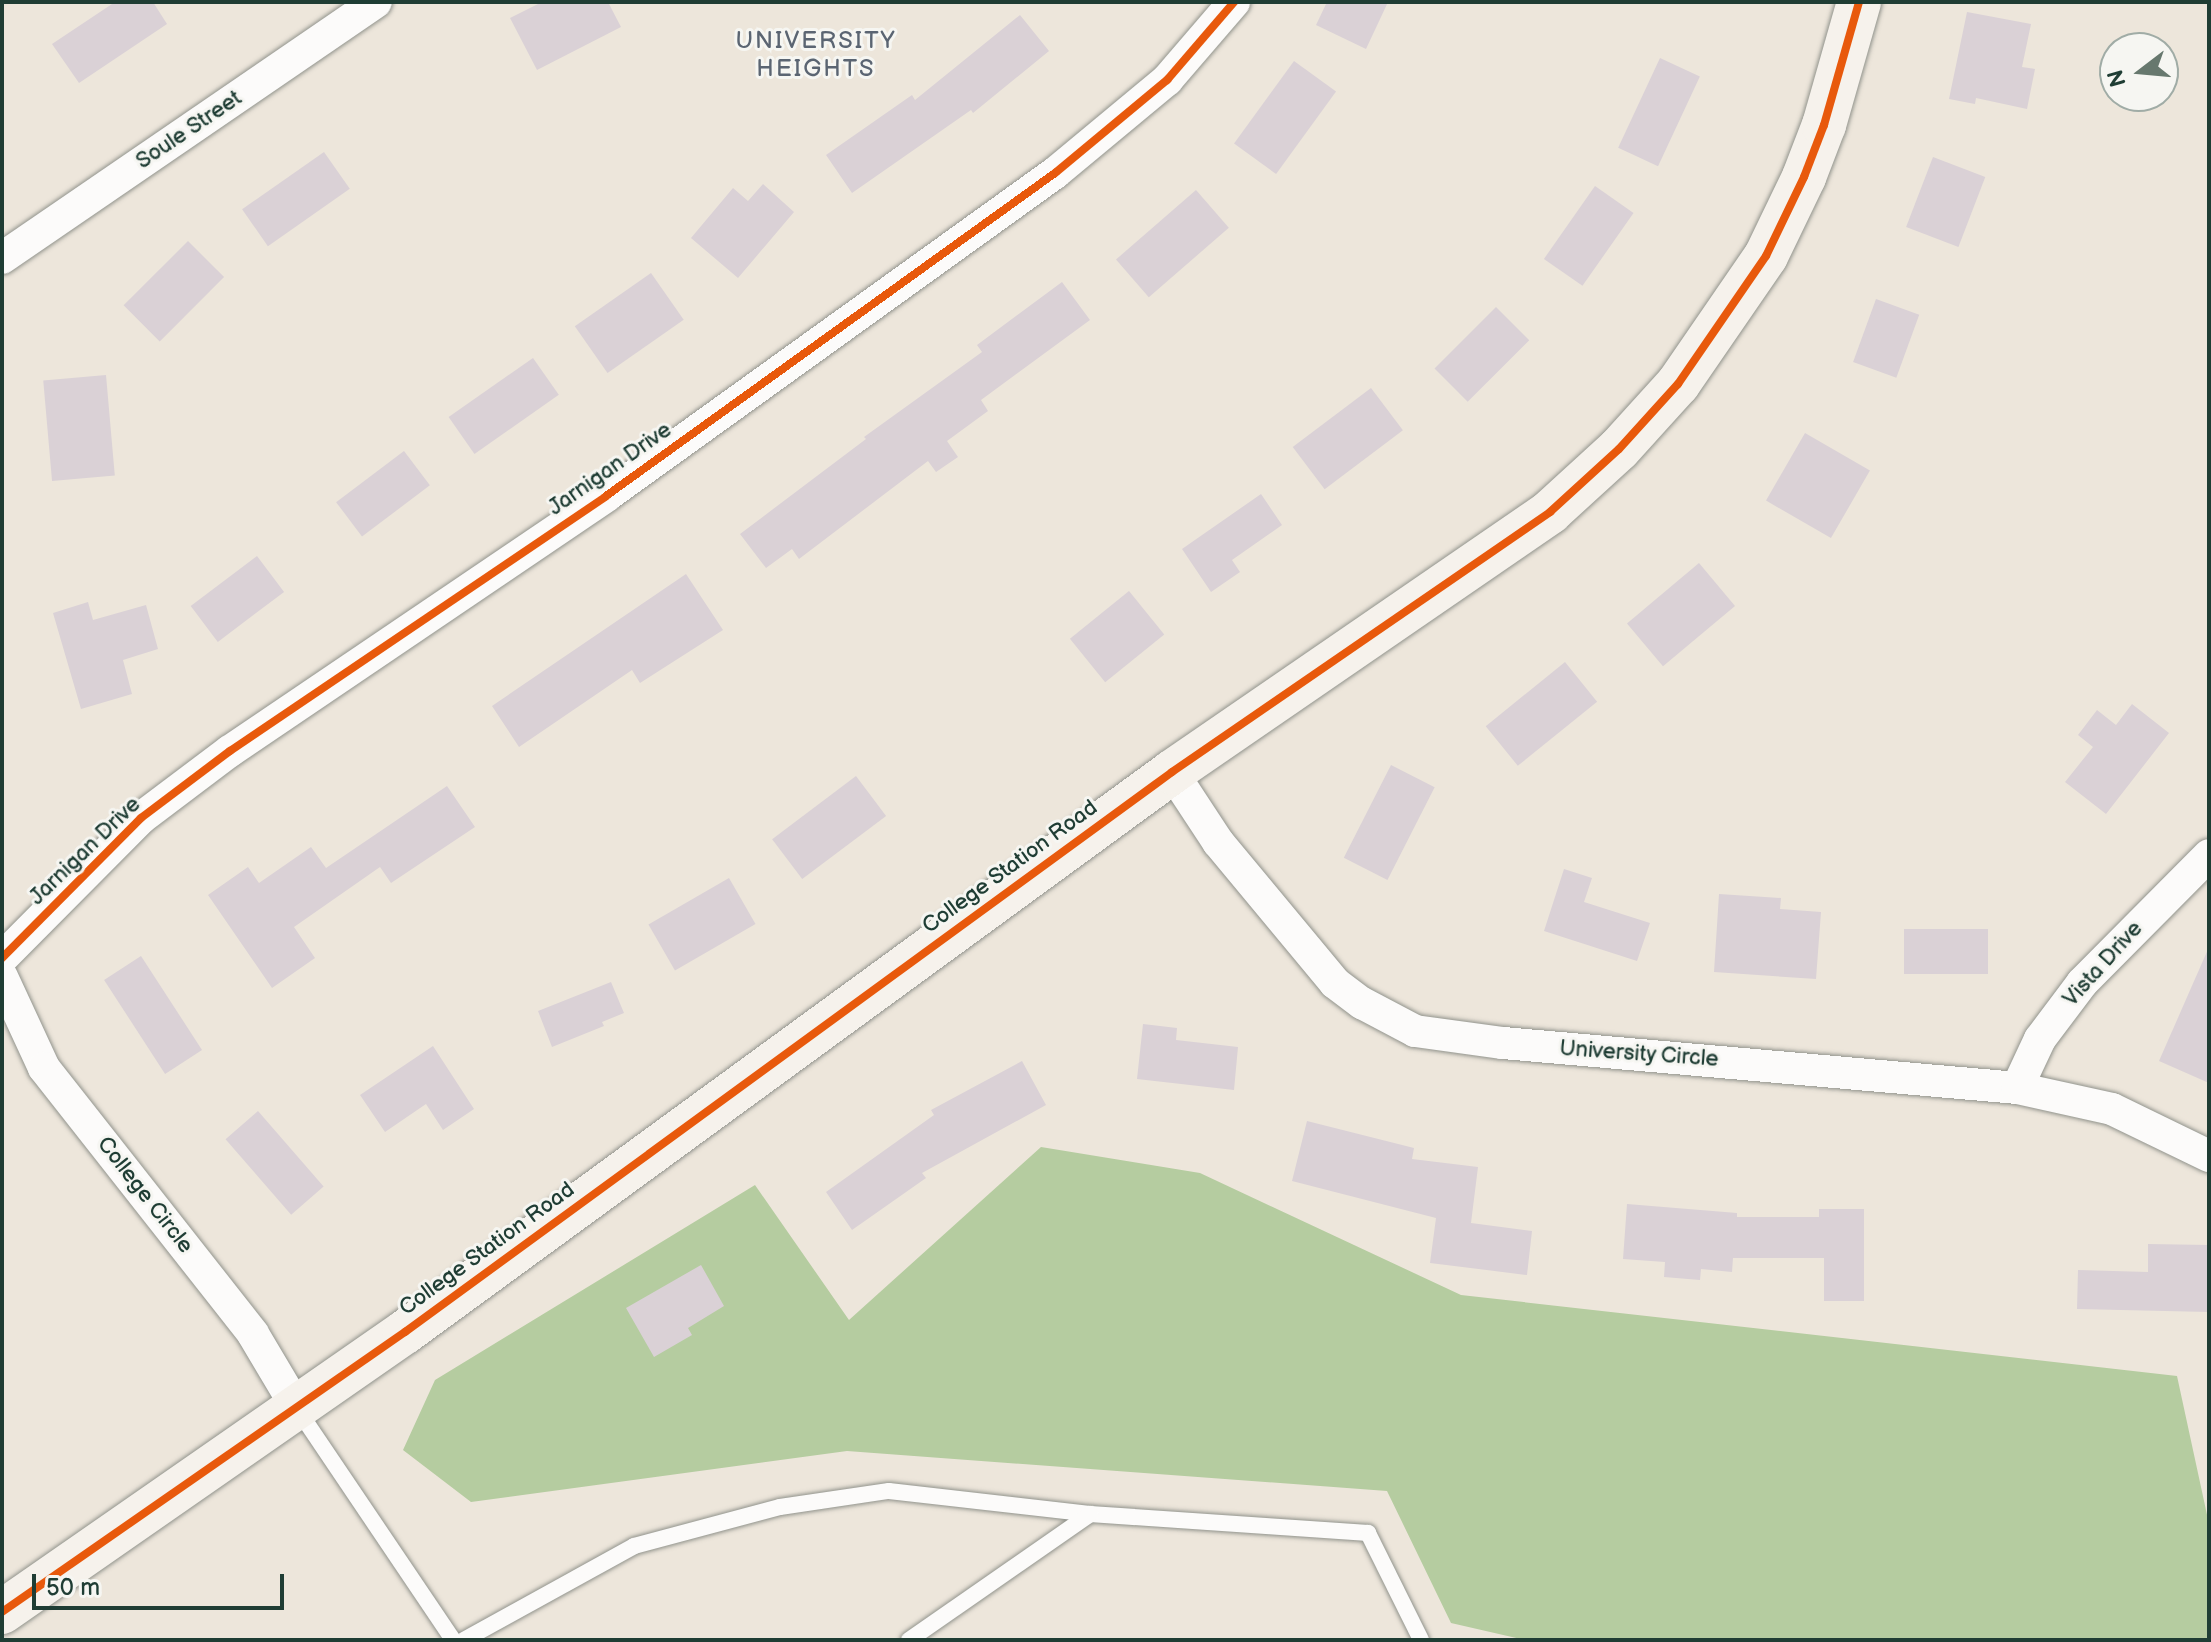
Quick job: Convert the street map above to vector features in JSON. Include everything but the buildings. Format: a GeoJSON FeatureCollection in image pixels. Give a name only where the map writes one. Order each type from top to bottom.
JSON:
{"type":"FeatureCollection","features":[{"type":"Feature","properties":{"kind":"main road","name":"College Station Road"},"geometry":{"type":"LineString","coordinates":[[2,1612],[297,1408],[1172,772],[1550,512],[1619,449],[1648,417],[1707,347],[1766,256],[1789,212],[1824,125],[1859,2]]}},
{"type":"Feature","properties":{"kind":"street","name":"Soule Street"},"geometry":{"type":"LineString","coordinates":[[2,258],[376,2]]}},
{"type":"Feature","properties":{"kind":"street","name":"Jarnigan Drive"},"geometry":{"type":"LineString","coordinates":[[2,958],[141,818],[230,751],[606,496],[1055,173],[1167,80],[1234,2]]}},
{"type":"Feature","properties":{"kind":"street","name":"University Circle"},"geometry":{"type":"LineString","coordinates":[[1172,772],[1218,842],[1335,983],[1362,1003],[1415,1031],[1492,1042],[2017,1088],[2112,1109],[2209,1156]]}},
{"type":"Feature","properties":{"kind":"street","name":"Vista Drive"},"geometry":{"type":"LineString","coordinates":[[2017,1088],[2040,1039],[2082,983],[2209,855]]}},
{"type":"Feature","properties":{"kind":"street","name":"College Circle"},"geometry":{"type":"LineString","coordinates":[[2,977],[44,1068],[253,1334],[297,1408]]}},
{"type":"Feature","properties":{"kind":"lane"},"geometry":{"type":"LineString","coordinates":[[297,1408],[453,1640]]}},
{"type":"Feature","properties":{"kind":"lane"},"geometry":{"type":"LineString","coordinates":[[464,1640],[634,1546],[780,1507],[889,1491],[1090,1514],[1368,1533],[1421,1640]]}},
{"type":"Feature","properties":{"kind":"lane"},"geometry":{"type":"LineString","coordinates":[[909,1640],[1090,1514]]}},
{"type":"Feature","properties":{"kind":"green space"},"geometry":{"type":"Polygon","coordinates":[[[1041,1147],[1200,1173],[1461,1295],[2177,1376],[2209,1524],[2209,1640],[1525,1640],[1451,1623],[1387,1491],[847,1451],[471,1502],[403,1450],[435,1380],[755,1185],[849,1320],[1041,1147]]]}},
{"type":"Feature","properties":{"kind":"cycle path"},"geometry":{"type":"LineString","coordinates":[[2,958],[141,818],[230,751],[606,496],[1055,173],[1167,80],[1234,2]]}},
{"type":"Feature","properties":{"kind":"cycle path"},"geometry":{"type":"LineString","coordinates":[[2,1612],[405,1332],[1172,772],[1550,512],[1619,449],[1678,384],[1766,256],[1804,177],[1824,125],[1859,2]]}},
{"type":"Feature","properties":{"kind":"district","name":"UNIVERSITY HEIGHTS"},"geometry":{"type":"Point","coordinates":[816,55]}}]}
